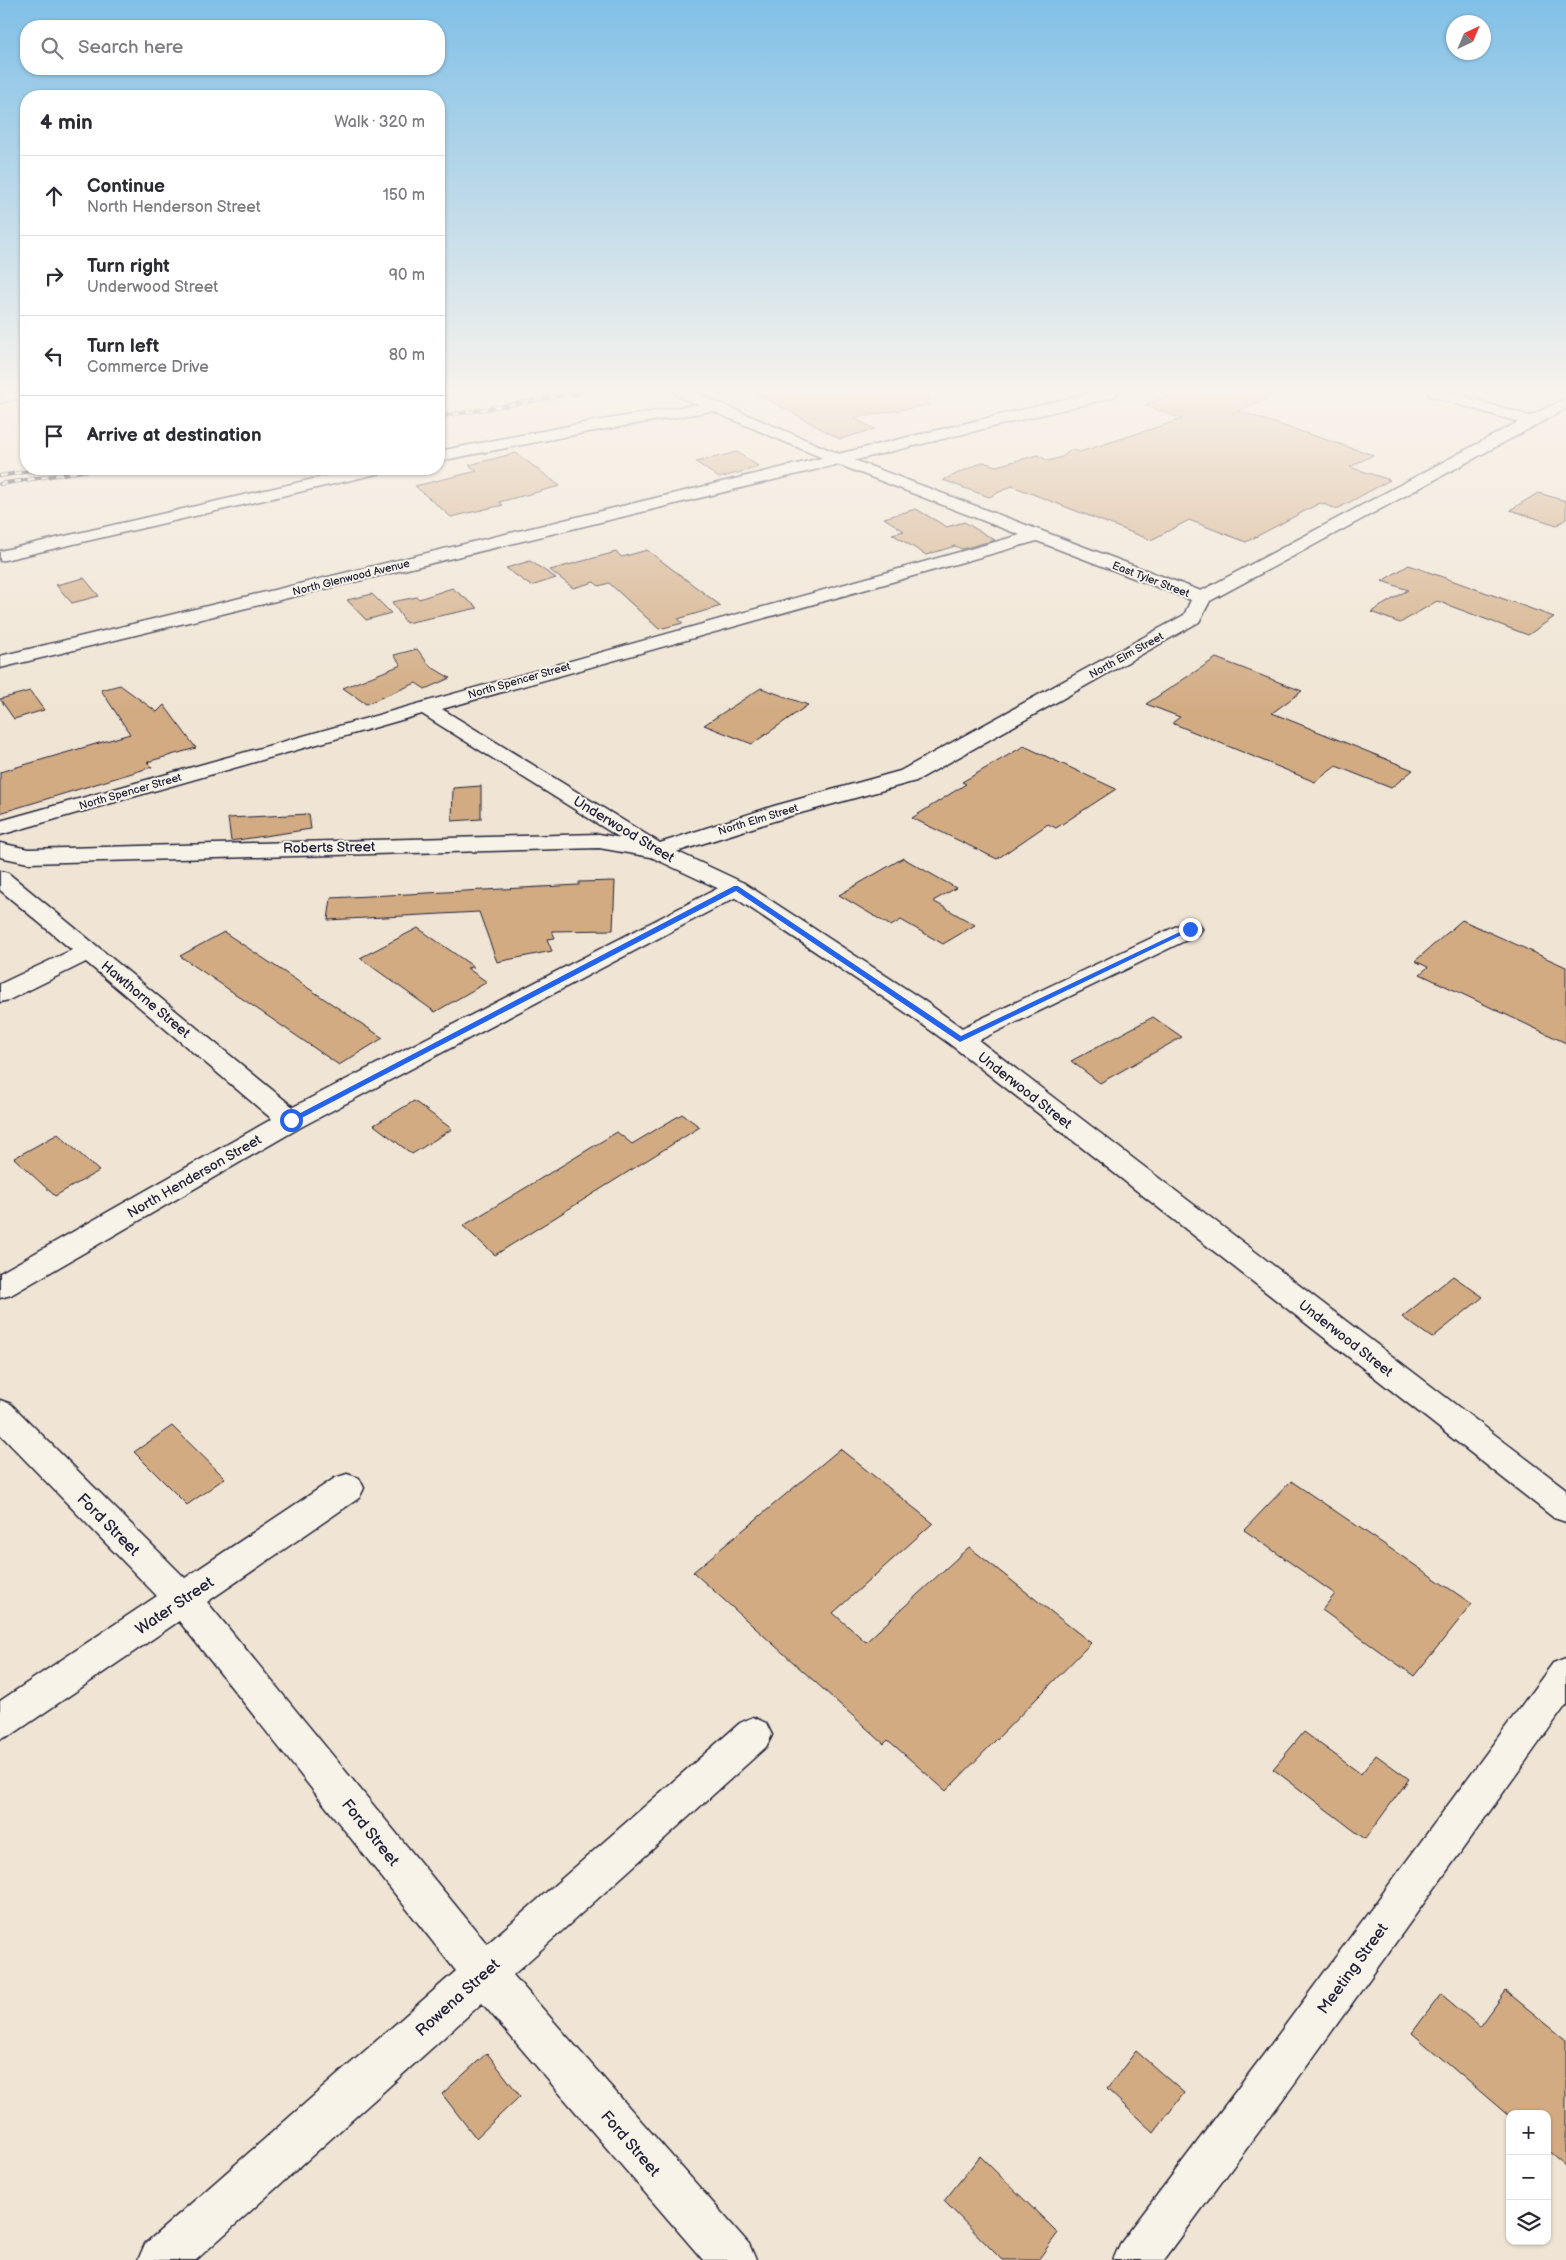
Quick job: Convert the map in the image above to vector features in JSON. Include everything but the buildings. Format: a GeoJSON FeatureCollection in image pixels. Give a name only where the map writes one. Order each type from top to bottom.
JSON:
{"type":"FeatureCollection","features":[{"type":"Feature","properties":{"kind":"street"},"geometry":{"type":"LineString","coordinates":[[0,556],[249,498]]}},
{"type":"Feature","properties":{"kind":"street","name":"North Glenwood Avenue"},"geometry":{"type":"LineString","coordinates":[[0,662],[675,498]]}},
{"type":"Feature","properties":{"kind":"street","name":"East Tyler Street"},"geometry":{"type":"LineString","coordinates":[[942,498],[1202,598]]}},
{"type":"Feature","properties":{"kind":"street"},"geometry":{"type":"LineString","coordinates":[[1202,598],[1388,498]]}},
{"type":"Feature","properties":{"kind":"street","name":"North Spencer Street"},"geometry":{"type":"LineString","coordinates":[[0,828],[425,706],[1039,535]]}},
{"type":"Feature","properties":{"kind":"street","name":"North Elm Street"},"geometry":{"type":"LineString","coordinates":[[657,852],[782,811],[908,776],[1192,618],[1202,598]]}},
{"type":"Feature","properties":{"kind":"street","name":"Underwood Street"},"geometry":{"type":"LineString","coordinates":[[425,706],[657,852],[736,888],[960,1039],[1566,1508]]}},
{"type":"Feature","properties":{"kind":"street","name":"Roberts Street"},"geometry":{"type":"LineString","coordinates":[[0,850],[28,856],[599,841],[657,852]]}},
{"type":"Feature","properties":{"kind":"street","name":"Hawthorne Street"},"geometry":{"type":"LineString","coordinates":[[0,878],[291,1120]]}},
{"type":"Feature","properties":{"kind":"street","name":"North Henderson Street"},"geometry":{"type":"LineString","coordinates":[[0,1287],[291,1120],[736,888]]}},
{"type":"Feature","properties":{"kind":"street"},"geometry":{"type":"LineString","coordinates":[[960,1039],[1190,929]]}},
{"type":"Feature","properties":{"kind":"street"},"geometry":{"type":"LineString","coordinates":[[0,994],[90,951]]}},
{"type":"Feature","properties":{"kind":"street","name":"Ford Street"},"geometry":{"type":"LineString","coordinates":[[0,1413],[183,1599],[484,1973],[733,2260]]}},
{"type":"Feature","properties":{"kind":"street","name":"Water Street"},"geometry":{"type":"LineString","coordinates":[[0,1722],[347,1488]]}},
{"type":"Feature","properties":{"kind":"street","name":"Meeting Street"},"geometry":{"type":"LineString","coordinates":[[1136,2260],[1279,2069],[1566,1675]]}},
{"type":"Feature","properties":{"kind":"street","name":"Rowena Street"},"geometry":{"type":"LineString","coordinates":[[162,2260],[752,1735]]}},
{"type":"Feature","properties":{"kind":"route"},"geometry":{"type":"LineString","coordinates":[[291,1120],[736,888],[914,1006],[960,1039],[1190,929]]}}]}
